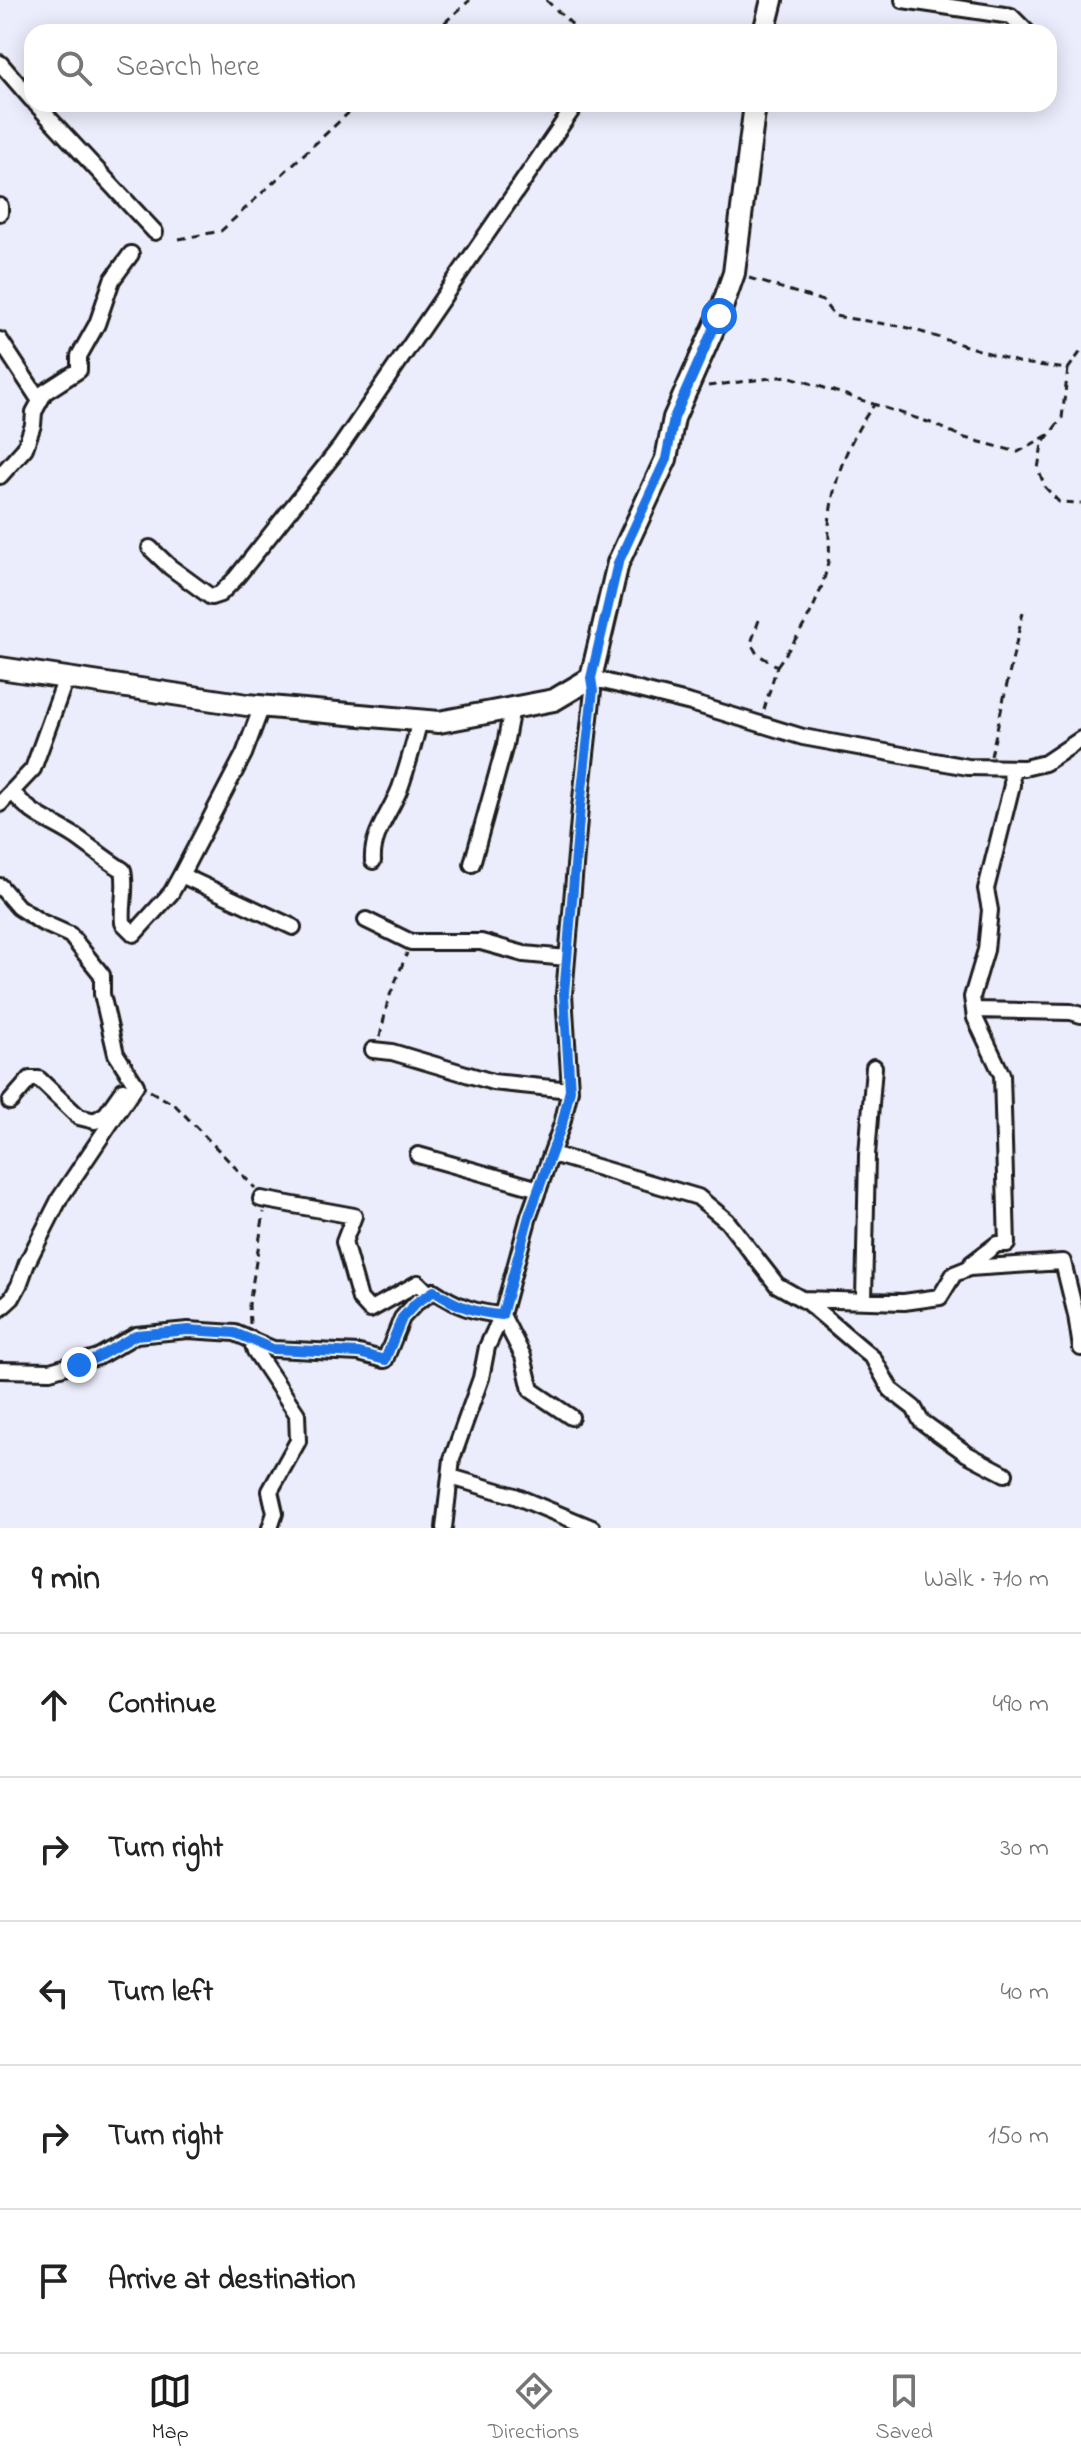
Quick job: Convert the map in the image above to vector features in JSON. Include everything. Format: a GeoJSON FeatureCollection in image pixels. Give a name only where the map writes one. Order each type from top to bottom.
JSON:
{"type":"FeatureCollection","features":[{"type":"Feature","properties":{"kind":"street"},"geometry":{"type":"LineString","coordinates":[[903,0],[1011,16],[1019,24]]}},
{"type":"Feature","properties":{"kind":"street"},"geometry":{"type":"LineString","coordinates":[[766,24],[770,3]]}},
{"type":"Feature","properties":{"kind":"street"},"geometry":{"type":"LineString","coordinates":[[0,63],[24,91]]}},
{"type":"Feature","properties":{"kind":"street"},"geometry":{"type":"LineString","coordinates":[[43,112],[155,232]]}},
{"type":"Feature","properties":{"kind":"street"},"geometry":{"type":"LineString","coordinates":[[150,548],[211,597],[220,594],[235,579],[341,446],[571,112]]}},
{"type":"Feature","properties":{"kind":"street"},"geometry":{"type":"LineString","coordinates":[[444,1528],[452,1459],[481,1378],[487,1347],[502,1315],[529,1216],[552,1154],[570,1090],[563,1010],[593,691],[591,678],[618,563],[666,459],[674,418],[719,316],[734,273],[754,112]]}},
{"type":"Feature","properties":{"kind":"street"},"geometry":{"type":"LineString","coordinates":[[0,206],[0,213]]}},
{"type":"Feature","properties":{"kind":"street"},"geometry":{"type":"LineString","coordinates":[[0,476],[25,448],[34,412],[45,392],[79,370],[79,356],[97,324],[112,280],[131,254]]}},
{"type":"Feature","properties":{"kind":"street"},"geometry":{"type":"LineString","coordinates":[[0,340],[40,401]]}},
{"type":"Feature","properties":{"kind":"street"},"geometry":{"type":"LineString","coordinates":[[0,668],[262,706],[439,722],[554,700],[591,678],[803,737],[968,767],[1024,768],[1045,763],[1081,739]]}},
{"type":"Feature","properties":{"kind":"street"},"geometry":{"type":"LineString","coordinates":[[0,804],[33,769],[40,757],[66,678]]}},
{"type":"Feature","properties":{"kind":"street"},"geometry":{"type":"LineString","coordinates":[[12,791],[24,806],[47,823],[73,834],[123,870],[123,923],[134,934],[171,893],[244,754],[262,706]]}},
{"type":"Feature","properties":{"kind":"street"},"geometry":{"type":"LineString","coordinates":[[472,864],[505,745],[512,708]]}},
{"type":"Feature","properties":{"kind":"street"},"geometry":{"type":"LineString","coordinates":[[373,861],[372,853],[381,826],[399,791],[420,720]]}},
{"type":"Feature","properties":{"kind":"street"},"geometry":{"type":"LineString","coordinates":[[973,1267],[972,1263],[997,1244],[1007,1244],[1002,1075],[975,1018],[972,997],[986,950],[990,910],[986,889],[1012,785],[1011,768]]}},
{"type":"Feature","properties":{"kind":"street"},"geometry":{"type":"LineString","coordinates":[[181,875],[293,927]]}},
{"type":"Feature","properties":{"kind":"street"},"geometry":{"type":"LineString","coordinates":[[0,886],[18,907],[70,935],[102,975],[102,994],[116,1054],[133,1083]]}},
{"type":"Feature","properties":{"kind":"street"},"geometry":{"type":"LineString","coordinates":[[366,920],[411,942],[481,942],[524,954],[567,958]]}},
{"type":"Feature","properties":{"kind":"street"},"geometry":{"type":"LineString","coordinates":[[974,1010],[1071,1012],[1081,1015]]}},
{"type":"Feature","properties":{"kind":"street"},"geometry":{"type":"LineString","coordinates":[[373,1050],[392,1052],[493,1082],[570,1090]]}},
{"type":"Feature","properties":{"kind":"street"},"geometry":{"type":"LineString","coordinates":[[864,1300],[867,1155],[874,1067]]}},
{"type":"Feature","properties":{"kind":"street"},"geometry":{"type":"LineString","coordinates":[[10,1102],[30,1079],[39,1079],[79,1117],[95,1121],[106,1114],[133,1083]]}},
{"type":"Feature","properties":{"kind":"street"},"geometry":{"type":"LineString","coordinates":[[0,1309],[12,1298],[60,1198],[133,1083]]}},
{"type":"Feature","properties":{"kind":"street"},"geometry":{"type":"LineString","coordinates":[[552,1154],[698,1197],[727,1221],[777,1285],[802,1299],[873,1358],[891,1390],[914,1408],[921,1421],[967,1454],[1005,1474]]}},
{"type":"Feature","properties":{"kind":"street"},"geometry":{"type":"LineString","coordinates":[[418,1155],[539,1189]]}},
{"type":"Feature","properties":{"kind":"street"},"geometry":{"type":"LineString","coordinates":[[261,1199],[354,1216],[344,1242],[360,1299],[370,1310],[418,1283],[429,1294]]}},
{"type":"Feature","properties":{"kind":"street"},"geometry":{"type":"LineString","coordinates":[[802,1299],[904,1302],[940,1297],[954,1274],[973,1267],[1063,1262],[1081,1348]]}},
{"type":"Feature","properties":{"kind":"street"},"geometry":{"type":"LineString","coordinates":[[0,1370],[50,1371],[79,1365],[136,1335],[188,1330],[235,1333],[273,1349],[359,1353],[385,1360],[402,1318],[416,1303],[434,1291],[455,1305],[481,1313],[502,1315]]}},
{"type":"Feature","properties":{"kind":"street"},"geometry":{"type":"LineString","coordinates":[[502,1315],[523,1356],[531,1390],[571,1417]]}},
{"type":"Feature","properties":{"kind":"street"},"geometry":{"type":"LineString","coordinates":[[251,1339],[255,1351],[297,1414],[298,1441],[270,1491],[275,1513],[270,1528]]}},
{"type":"Feature","properties":{"kind":"street"},"geometry":{"type":"LineString","coordinates":[[451,1477],[515,1496],[592,1528]]}},
{"type":"Feature","properties":{"kind":"path"},"geometry":{"type":"LineString","coordinates":[[443,24],[470,0]]}},
{"type":"Feature","properties":{"kind":"path"},"geometry":{"type":"LineString","coordinates":[[546,0],[572,24]]}},
{"type":"Feature","properties":{"kind":"path"},"geometry":{"type":"LineString","coordinates":[[179,239],[221,231],[349,112]]}},
{"type":"Feature","properties":{"kind":"path"},"geometry":{"type":"LineString","coordinates":[[734,273],[823,301],[834,316],[905,327],[1021,363],[1068,369]]}},
{"type":"Feature","properties":{"kind":"path"},"geometry":{"type":"LineString","coordinates":[[1081,351],[1068,369],[1062,418],[1042,444],[1038,469],[1045,487],[1059,502],[1081,503]]}},
{"type":"Feature","properties":{"kind":"path"},"geometry":{"type":"LineString","coordinates":[[688,387],[788,376],[934,424],[965,438],[1018,452],[1048,435]]}},
{"type":"Feature","properties":{"kind":"path"},"geometry":{"type":"LineString","coordinates":[[759,724],[777,666],[811,612],[823,582],[829,559],[832,501],[847,451],[874,405]]}},
{"type":"Feature","properties":{"kind":"path"},"geometry":{"type":"LineString","coordinates":[[988,767],[1023,612]]}},
{"type":"Feature","properties":{"kind":"path"},"geometry":{"type":"LineString","coordinates":[[759,620],[751,643],[757,654],[777,666]]}},
{"type":"Feature","properties":{"kind":"path"},"geometry":{"type":"LineString","coordinates":[[373,1050],[382,1033],[388,1000],[411,942]]}},
{"type":"Feature","properties":{"kind":"path"},"geometry":{"type":"LineString","coordinates":[[133,1083],[175,1105],[259,1192],[265,1207],[249,1305],[251,1339]]}},
{"type":"Feature","properties":{"kind":"route"},"geometry":{"type":"LineString","coordinates":[[79,1365],[136,1335],[188,1330],[235,1333],[273,1349],[359,1353],[385,1360],[402,1318],[416,1303],[434,1291],[455,1305],[481,1313],[502,1315],[529,1216],[562,1124],[570,1090],[563,1010],[593,691],[591,678],[618,563],[666,459],[674,418],[719,316]]}}]}
